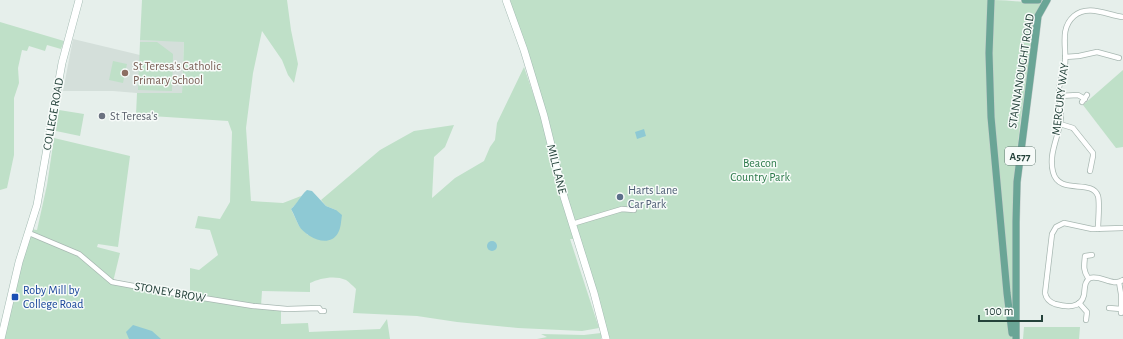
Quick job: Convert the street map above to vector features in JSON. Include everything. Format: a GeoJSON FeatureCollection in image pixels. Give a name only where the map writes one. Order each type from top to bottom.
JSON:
{"type":"FeatureCollection","features":[{"type":"Feature","properties":{"kind":"main road","name":"STANNANOUGHT ROAD"},"geometry":{"type":"LineString","coordinates":[[991,0],[989,53],[991,117],[1007,293],[1014,339]]}},
{"type":"Feature","properties":{"kind":"main road"},"geometry":{"type":"LineString","coordinates":[[1025,0],[1038,0]]}},
{"type":"Feature","properties":{"kind":"main road","name":"STANNANOUGHT ROAD"},"geometry":{"type":"LineString","coordinates":[[1014,339],[1017,182],[1038,16],[1047,0]]}},
{"type":"Feature","properties":{"kind":"street","name":"COLLEGE ROAD"},"geometry":{"type":"LineString","coordinates":[[29,231],[42,185],[62,63],[80,0]]}},
{"type":"Feature","properties":{"kind":"street","name":"MILL LANE"},"geometry":{"type":"LineString","coordinates":[[506,0],[524,50],[544,116],[564,197],[594,293],[606,339]]}},
{"type":"Feature","properties":{"kind":"street","name":"MERCURY WAY"},"geometry":{"type":"LineString","coordinates":[[1098,229],[1098,198],[1094,191],[1086,187],[1066,186],[1054,175],[1052,165],[1053,151],[1060,124],[1061,111],[1059,88],[1064,70],[1065,30],[1067,24],[1075,15],[1081,12],[1090,10],[1123,17]]}},
{"type":"Feature","properties":{"kind":"street"},"geometry":{"type":"LineString","coordinates":[[1065,57],[1080,56],[1097,52],[1117,56]]}},
{"type":"Feature","properties":{"kind":"street"},"geometry":{"type":"LineString","coordinates":[[1060,96],[1080,95],[1085,99]]}},
{"type":"Feature","properties":{"kind":"street"},"geometry":{"type":"LineString","coordinates":[[1060,124],[1073,128],[1093,153],[1090,170],[1085,167]]}},
{"type":"Feature","properties":{"kind":"street"},"geometry":{"type":"LineString","coordinates":[[572,224],[622,209],[634,210]]}},
{"type":"Feature","properties":{"kind":"street"},"geometry":{"type":"LineString","coordinates":[[1088,278],[1085,284],[1083,298],[1079,303],[1073,306],[1063,306],[1051,302],[1046,298],[1045,290],[1052,234],[1056,227],[1064,224],[1098,229],[1123,228]]}},
{"type":"Feature","properties":{"kind":"street","name":"STONEY BROW"},"geometry":{"type":"LineString","coordinates":[[29,231],[79,254],[112,282],[172,294],[253,306],[287,309],[319,308],[321,311],[324,311]]}},
{"type":"Feature","properties":{"kind":"street"},"geometry":{"type":"LineString","coordinates":[[2,339],[19,262],[29,231]]}},
{"type":"Feature","properties":{"kind":"street"},"geometry":{"type":"LineString","coordinates":[[1088,278],[1084,272],[1085,256],[1092,255]]}},
{"type":"Feature","properties":{"kind":"street"},"geometry":{"type":"LineString","coordinates":[[1088,278],[1094,277],[1114,282],[1121,281],[1121,311],[1109,308]]}},
{"type":"Feature","properties":{"kind":"street"},"geometry":{"type":"LineString","coordinates":[[1079,303],[1087,312],[1086,321]]}},
{"type":"Feature","properties":{"kind":"shaded area","name":"St Teresa's Catholic Primary School"},"geometry":{"type":"Polygon","coordinates":[[[73,39],[140,55],[140,40],[184,41],[182,93],[63,91],[73,39]]]}},
{"type":"Feature","properties":{"kind":"green space"},"geometry":{"type":"Polygon","coordinates":[[[142,0],[287,0],[298,64],[294,83],[288,75],[282,60],[262,31],[253,73],[246,128],[251,201],[283,203],[301,196],[299,201],[291,209],[299,226],[308,235],[336,210],[326,206],[321,200],[380,150],[414,131],[454,125],[445,147],[434,157],[432,198],[455,178],[484,161],[495,140],[497,123],[524,67],[541,117],[574,239],[570,239],[599,328],[582,331],[518,328],[457,322],[417,316],[353,313],[356,289],[342,278],[332,277],[310,283],[310,292],[262,291],[261,306],[281,308],[281,324],[308,323],[309,332],[380,329],[387,319],[390,339],[1,339],[30,229],[37,230],[47,185],[54,138],[130,156],[118,247],[98,244],[97,247],[120,253],[113,282],[190,296],[190,268],[199,270],[218,255],[210,230],[195,228],[198,216],[220,219],[230,202],[232,132],[228,121],[136,115],[137,93],[182,93],[184,42],[140,40],[142,0]]]}},
{"type":"Feature","properties":{"kind":"green space","name":"Beacon Country Park"},"geometry":{"type":"Polygon","coordinates":[[[991,0],[991,117],[1013,339],[605,339],[507,1],[991,0]]]}},
{"type":"Feature","properties":{"kind":"green space"},"geometry":{"type":"Polygon","coordinates":[[[994,0],[1042,2],[1026,83],[1018,144],[1013,221],[1013,315],[997,161],[991,59],[994,0]]]}},
{"type":"Feature","properties":{"kind":"green space"},"geometry":{"type":"Polygon","coordinates":[[[0,22],[64,41],[61,49],[47,45],[45,51],[29,46],[27,51],[22,50],[18,68],[19,83],[14,98],[14,155],[7,188],[0,190],[0,22]]]}},
{"type":"Feature","properties":{"kind":"green space"},"geometry":{"type":"Polygon","coordinates":[[[140,42],[157,42],[173,54],[172,91],[138,90],[140,42]]]}},
{"type":"Feature","properties":{"kind":"green space"},"geometry":{"type":"Polygon","coordinates":[[[113,61],[127,64],[123,83],[109,80],[113,61]]]}},
{"type":"Feature","properties":{"kind":"green space"},"geometry":{"type":"Polygon","coordinates":[[[1123,70],[1123,147],[1116,148],[1083,105],[1123,70]]]}},
{"type":"Feature","properties":{"kind":"green space"},"geometry":{"type":"Polygon","coordinates":[[[59,110],[84,114],[80,136],[56,131],[59,110]]]}},
{"type":"Feature","properties":{"kind":"green space"},"geometry":{"type":"Polygon","coordinates":[[[1024,327],[1080,327],[1079,339],[1023,339],[1024,327]]]}},
{"type":"Feature","properties":{"kind":"green space"},"geometry":{"type":"Polygon","coordinates":[[[601,333],[601,339],[537,339],[547,337],[541,334],[584,335],[601,333]]]}},
{"type":"Feature","properties":{"kind":"water"},"geometry":{"type":"Polygon","coordinates":[[[644,129],[646,136],[637,139],[635,132],[644,129]]]}},
{"type":"Feature","properties":{"kind":"water"},"geometry":{"type":"Polygon","coordinates":[[[307,190],[312,191],[326,206],[336,210],[342,215],[340,229],[334,238],[324,241],[318,240],[307,234],[299,226],[291,209],[307,190]]]}},
{"type":"Feature","properties":{"kind":"water"},"geometry":{"type":"Polygon","coordinates":[[[490,241],[494,241],[496,242],[496,250],[490,251],[487,248],[487,244],[490,241]]]}},
{"type":"Feature","properties":{"kind":"water"},"geometry":{"type":"Polygon","coordinates":[[[133,325],[152,331],[161,339],[129,339],[126,332],[133,325]]]}},
{"type":"Feature","properties":{"kind":"place","name":"St Teresa's Catholic Primary School"},"geometry":{"type":"Point","coordinates":[125,73]}},
{"type":"Feature","properties":{"kind":"place","name":"St Teresa's"},"geometry":{"type":"Point","coordinates":[102,116]}},
{"type":"Feature","properties":{"kind":"place","name":"Harts Lane Car Park"},"geometry":{"type":"Point","coordinates":[620,197]}},
{"type":"Feature","properties":{"kind":"place","name":"Roby Mill by College Road"},"geometry":{"type":"Point","coordinates":[15,297]}}]}
